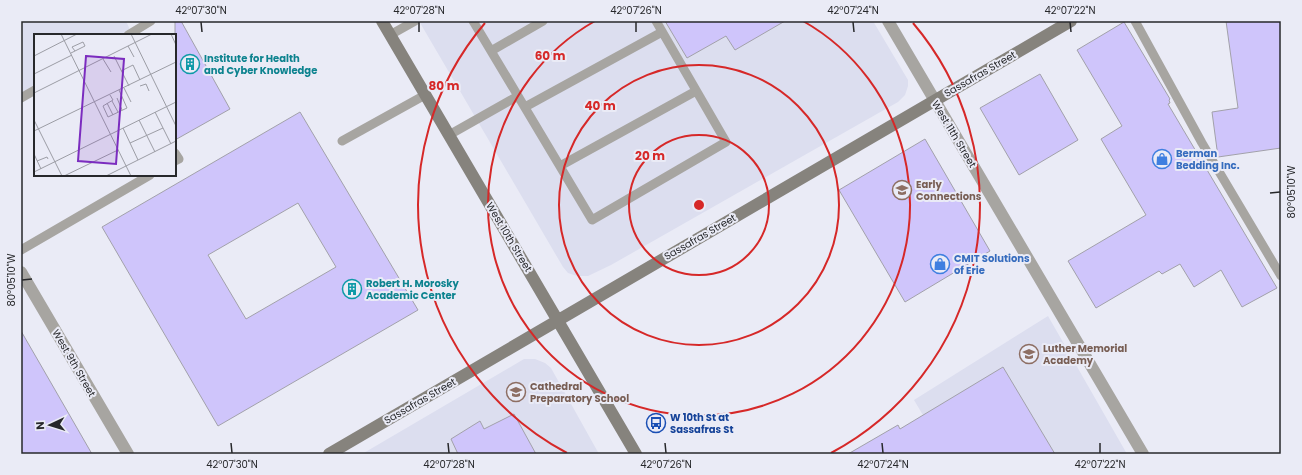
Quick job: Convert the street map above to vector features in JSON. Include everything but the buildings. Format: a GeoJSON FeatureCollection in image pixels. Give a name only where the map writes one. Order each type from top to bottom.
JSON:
{"type":"FeatureCollection","features":[{"type":"Feature","properties":{"kind":"street","name":"West 10th Street"},"geometry":{"type":"LineString","coordinates":[[382,21],[636,454]]}},
{"type":"Feature","properties":{"kind":"street","name":"West 11th Street"},"geometry":{"type":"LineString","coordinates":[[888,21],[1143,454]]}},
{"type":"Feature","properties":{"kind":"street","name":"Sassafras Street"},"geometry":{"type":"LineString","coordinates":[[329,454],[1071,21]]}},
{"type":"Feature","properties":{"kind":"street","name":"West 9th Street"},"geometry":{"type":"LineString","coordinates":[[21,272],[128,454]]}},
{"type":"Feature","properties":{"kind":"lane"},"geometry":{"type":"LineString","coordinates":[[390,35],[415,21]]}},
{"type":"Feature","properties":{"kind":"lane"},"geometry":{"type":"LineString","coordinates":[[473,21],[592,220],[726,142],[656,21]]}},
{"type":"Feature","properties":{"kind":"lane"},"geometry":{"type":"LineString","coordinates":[[491,51],[543,21]]}},
{"type":"Feature","properties":{"kind":"lane"},"geometry":{"type":"LineString","coordinates":[[1135,21],[1202,143],[1281,276]]}},
{"type":"Feature","properties":{"kind":"lane"},"geometry":{"type":"LineString","coordinates":[[130,34],[149,22]]}},
{"type":"Feature","properties":{"kind":"lane"},"geometry":{"type":"LineString","coordinates":[[525,107],[662,32]]}},
{"type":"Feature","properties":{"kind":"lane"},"geometry":{"type":"LineString","coordinates":[[21,98],[34,91]]}},
{"type":"Feature","properties":{"kind":"lane"},"geometry":{"type":"LineString","coordinates":[[560,166],[696,91]]}},
{"type":"Feature","properties":{"kind":"lane"},"geometry":{"type":"LineString","coordinates":[[342,141],[425,95]]}},
{"type":"Feature","properties":{"kind":"lane"},"geometry":{"type":"LineString","coordinates":[[449,135],[518,96]]}},
{"type":"Feature","properties":{"kind":"lane"},"geometry":{"type":"LineString","coordinates":[[21,250],[148,176]]}},
{"type":"Feature","properties":{"kind":"shaded area"},"geometry":{"type":"Polygon","coordinates":[[[21,21],[126,21],[131,32],[128,34],[34,34],[34,92],[21,99],[21,21]]]}},
{"type":"Feature","properties":{"kind":"shaded area"},"geometry":{"type":"Polygon","coordinates":[[[419,21],[873,21],[908,80],[908,86],[905,95],[898,102],[611,265],[588,276],[577,276],[568,273],[563,267],[419,21]]]}},
{"type":"Feature","properties":{"kind":"shaded area","name":"Luther Memorial Academy"},"geometry":{"type":"Polygon","coordinates":[[[1048,316],[1127,454],[946,454],[914,400],[1048,316]]]}},
{"type":"Feature","properties":{"kind":"shaded area","name":"Cathedral Preparatory School"},"geometry":{"type":"Polygon","coordinates":[[[524,359],[535,359],[545,363],[551,368],[599,454],[362,454],[524,359]]]}},
{"type":"Feature","properties":{"kind":"place","name":"Institute for Health and Cyber Knowledge"},"geometry":{"type":"Point","coordinates":[190,64]}},
{"type":"Feature","properties":{"kind":"place","name":"Berman Bedding Inc."},"geometry":{"type":"Point","coordinates":[1162,159]}},
{"type":"Feature","properties":{"kind":"place","name":"Early Connections"},"geometry":{"type":"Point","coordinates":[902,190]}},
{"type":"Feature","properties":{"kind":"place","name":"CMIT Solutions of Erie"},"geometry":{"type":"Point","coordinates":[940,264]}},
{"type":"Feature","properties":{"kind":"place","name":"Robert H. Morosky Academic Center"},"geometry":{"type":"Point","coordinates":[352,289]}},
{"type":"Feature","properties":{"kind":"place","name":"Luther Memorial Academy"},"geometry":{"type":"Point","coordinates":[1029,354]}},
{"type":"Feature","properties":{"kind":"place","name":"Cathedral Preparatory School"},"geometry":{"type":"Point","coordinates":[516,392]}},
{"type":"Feature","properties":{"kind":"place","name":"W 10th St at Sassafras St"},"geometry":{"type":"Point","coordinates":[656,423]}}]}
